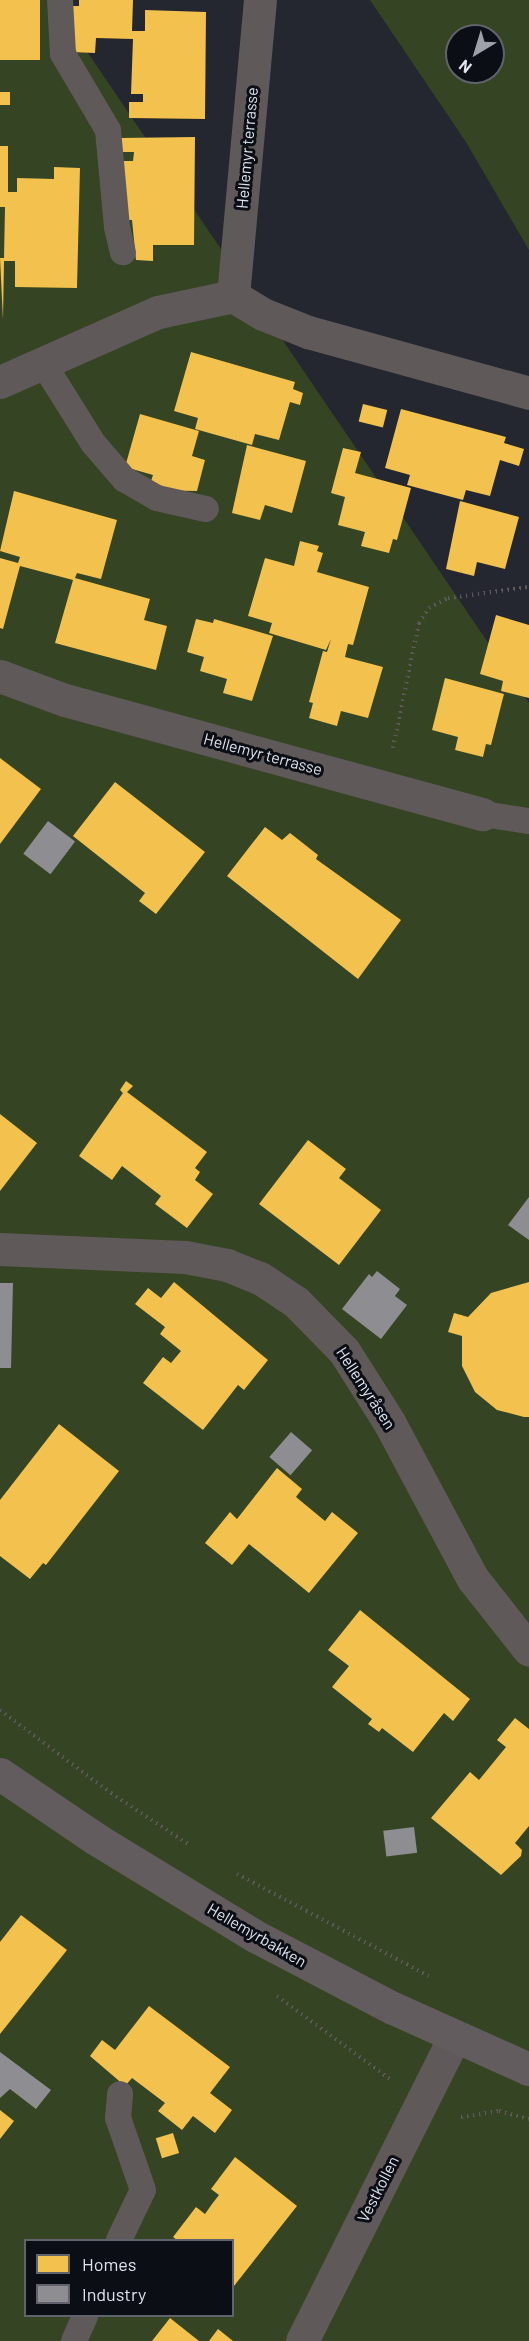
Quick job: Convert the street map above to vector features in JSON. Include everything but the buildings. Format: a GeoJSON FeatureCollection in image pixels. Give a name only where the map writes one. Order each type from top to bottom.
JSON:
{"type":"FeatureCollection","features":[{"type":"Feature","properties":{"kind":"street","name":"Hellemyr terrasse"},"geometry":{"type":"LineString","coordinates":[[233,296],[260,0]]}},
{"type":"Feature","properties":{"kind":"street"},"geometry":{"type":"LineString","coordinates":[[0,382],[158,312],[233,296],[262,314],[308,332],[529,393]]}},
{"type":"Feature","properties":{"kind":"street","name":"Hellemyr terrasse"},"geometry":{"type":"LineString","coordinates":[[0,676],[64,700],[483,814]]}},
{"type":"Feature","properties":{"kind":"street","name":"Hellemyråsen"},"geometry":{"type":"LineString","coordinates":[[0,1249],[149,1254],[216,1263],[260,1278],[296,1302],[344,1351],[390,1422],[473,1579],[529,1650]]}},
{"type":"Feature","properties":{"kind":"street","name":"Hellemyrbakken"},"geometry":{"type":"LineString","coordinates":[[0,1774],[96,1839],[255,1936],[454,2037],[529,2069]]}},
{"type":"Feature","properties":{"kind":"street","name":"Vestkollen"},"geometry":{"type":"LineString","coordinates":[[302,2341],[454,2037]]}},
{"type":"Feature","properties":{"kind":"lane"},"geometry":{"type":"LineString","coordinates":[[60,0],[63,54],[108,130],[117,227],[123,252]]}},
{"type":"Feature","properties":{"kind":"lane"},"geometry":{"type":"LineString","coordinates":[[43,363],[93,444],[124,478],[158,498],[206,509]]}},
{"type":"Feature","properties":{"kind":"lane","name":"Hellemyr terrasse"},"geometry":{"type":"LineString","coordinates":[[483,814],[529,821]]}},
{"type":"Feature","properties":{"kind":"lane"},"geometry":{"type":"LineString","coordinates":[[120,2094],[118,2118],[143,2190],[120,2239]]}},
{"type":"Feature","properties":{"kind":"lane"},"geometry":{"type":"LineString","coordinates":[[74,2341],[85,2317]]}},
{"type":"Feature","properties":{"kind":"path"},"geometry":{"type":"LineString","coordinates":[[384,787],[419,623],[429,608],[448,598],[529,587]]}},
{"type":"Feature","properties":{"kind":"path"},"geometry":{"type":"LineString","coordinates":[[0,1710],[111,1793],[197,1850]]}},
{"type":"Feature","properties":{"kind":"path"},"geometry":{"type":"LineString","coordinates":[[233,1871],[432,1978]]}},
{"type":"Feature","properties":{"kind":"green space"},"geometry":{"type":"Polygon","coordinates":[[[0,0],[52,0],[529,703],[529,2341],[0,2341],[0,0]]]}},
{"type":"Feature","properties":{"kind":"green space"},"geometry":{"type":"Polygon","coordinates":[[[370,0],[529,0],[529,250],[466,142],[370,0]]]}}]}
